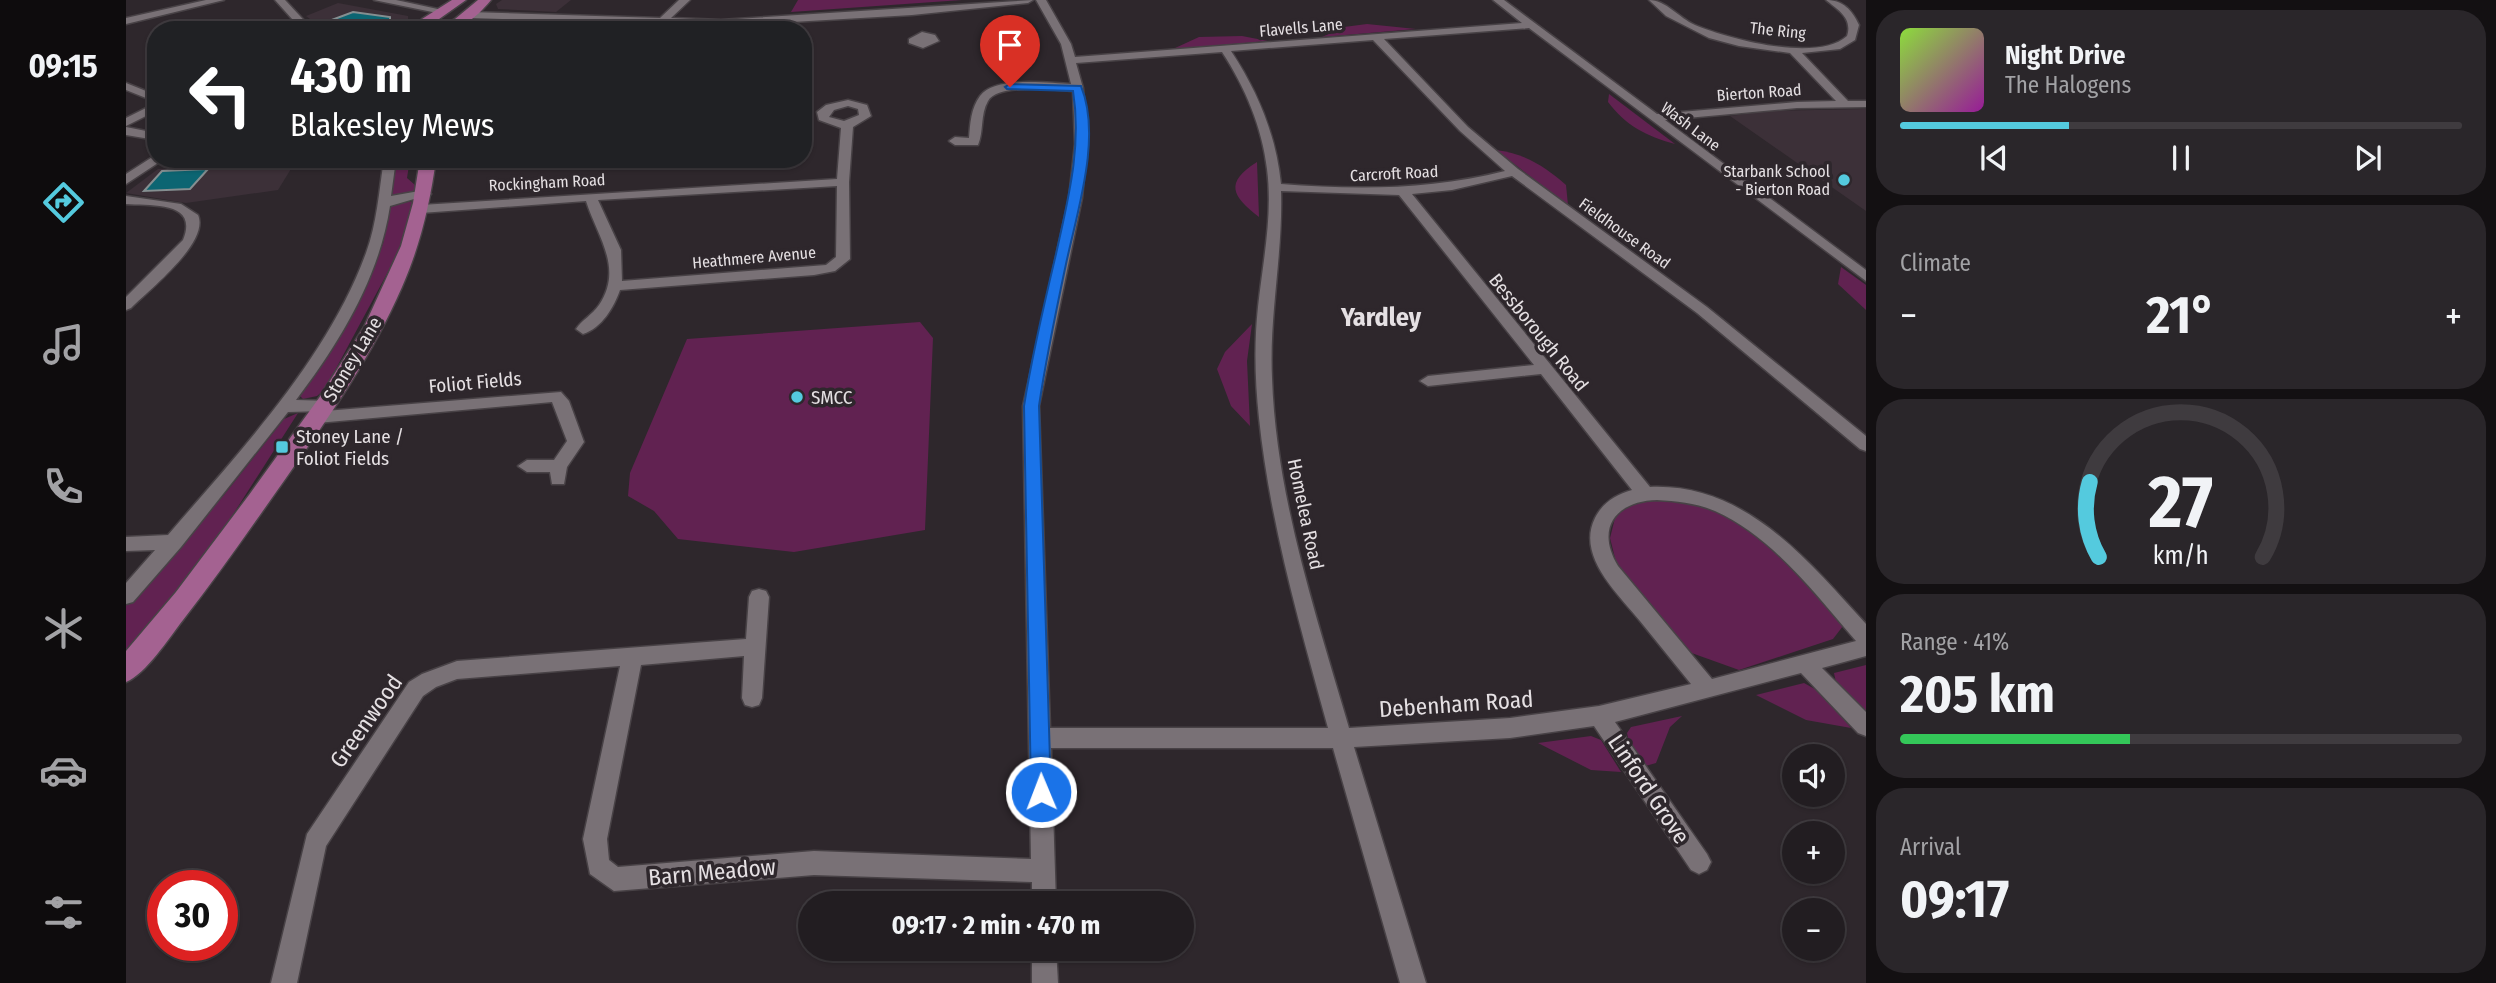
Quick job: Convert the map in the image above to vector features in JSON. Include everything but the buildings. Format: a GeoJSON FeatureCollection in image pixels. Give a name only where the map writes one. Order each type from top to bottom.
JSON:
{"type":"FeatureCollection","features":[{"type":"Feature","properties":{"kind":"main road"},"geometry":{"type":"LineString","coordinates":[[432,21],[460,0]]}},
{"type":"Feature","properties":{"kind":"main road"},"geometry":{"type":"LineString","coordinates":[[456,21],[485,0]]}},
{"type":"Feature","properties":{"kind":"main road"},"geometry":{"type":"LineString","coordinates":[[443,11],[460,7],[471,12]]}},
{"type":"Feature","properties":{"kind":"main road","name":"Stoney Lane"},"geometry":{"type":"LineString","coordinates":[[130,662],[210,568],[321,411],[375,322],[407,253],[423,201],[427,168]]}},
{"type":"Feature","properties":{"kind":"street"},"geometry":{"type":"LineString","coordinates":[[126,20],[219,0]]}},
{"type":"Feature","properties":{"kind":"street"},"geometry":{"type":"LineString","coordinates":[[280,0],[300,21]]}},
{"type":"Feature","properties":{"kind":"street"},"geometry":{"type":"LineString","coordinates":[[379,0],[443,11]]}},
{"type":"Feature","properties":{"kind":"street"},"geometry":{"type":"LineString","coordinates":[[663,21],[685,0]]}},
{"type":"Feature","properties":{"kind":"street"},"geometry":{"type":"LineString","coordinates":[[812,22],[1028,0]]}},
{"type":"Feature","properties":{"kind":"street"},"geometry":{"type":"LineString","coordinates":[[1041,0],[1055,18],[1072,60],[1083,119],[1081,168],[1038,362],[1031,406],[1044,891]]}},
{"type":"Feature","properties":{"kind":"street","name":"Wash Lane"},"geometry":{"type":"LineString","coordinates":[[1498,0],[1866,277]]}},
{"type":"Feature","properties":{"kind":"street","name":"The Ring"},"geometry":{"type":"LineString","coordinates":[[1654,0],[1662,10],[1679,21],[1702,31],[1731,40],[1792,49],[1836,47],[1851,42],[1859,35],[1860,26],[1856,17],[1831,0]]}},
{"type":"Feature","properties":{"kind":"street"},"geometry":{"type":"LineString","coordinates":[[471,12],[643,21]]}},
{"type":"Feature","properties":{"kind":"street"},"geometry":{"type":"LineString","coordinates":[[912,12],[922,36]]}},
{"type":"Feature","properties":{"kind":"street","name":"Flavells Lane"},"geometry":{"type":"LineString","coordinates":[[1072,60],[1532,25]]}},
{"type":"Feature","properties":{"kind":"street","name":"Fieldhouse Road"},"geometry":{"type":"LineString","coordinates":[[1376,37],[1464,129],[1514,172],[1702,310],[1866,445]]}},
{"type":"Feature","properties":{"kind":"street"},"geometry":{"type":"LineString","coordinates":[[1792,49],[1844,103]]}},
{"type":"Feature","properties":{"kind":"street","name":"Homelea Road"},"geometry":{"type":"LineString","coordinates":[[1225,50],[1240,71],[1264,125],[1275,187],[1263,345],[1266,423],[1282,517],[1340,738],[1413,983]]}},
{"type":"Feature","properties":{"kind":"street"},"geometry":{"type":"LineString","coordinates":[[126,86],[147,95]]}},
{"type":"Feature","properties":{"kind":"street"},"geometry":{"type":"LineString","coordinates":[[955,141],[974,142],[979,106],[987,94],[994,90],[1010,87],[1078,88]]}},
{"type":"Feature","properties":{"kind":"street","name":"Bierton Road"},"geometry":{"type":"LineString","coordinates":[[1654,118],[1723,110],[1866,104]]}},
{"type":"Feature","properties":{"kind":"street"},"geometry":{"type":"LineString","coordinates":[[126,123],[147,111]]}},
{"type":"Feature","properties":{"kind":"street","name":"Heathmere Avenue"},"geometry":{"type":"LineString","coordinates":[[615,286],[830,268],[843,259],[843,182],[847,125]]}},
{"type":"Feature","properties":{"kind":"street"},"geometry":{"type":"LineString","coordinates":[[126,131],[147,135]]}},
{"type":"Feature","properties":{"kind":"street"},"geometry":{"type":"LineString","coordinates":[[126,180],[147,167]]}},
{"type":"Feature","properties":{"kind":"street"},"geometry":{"type":"LineString","coordinates":[[126,596],[175,542],[285,406],[358,290],[374,250],[389,168]]}},
{"type":"Feature","properties":{"kind":"street","name":"Carcroft Road"},"geometry":{"type":"LineString","coordinates":[[1275,187],[1349,194],[1404,193],[1467,185],[1514,172]]}},
{"type":"Feature","properties":{"kind":"street","name":"Rockingham Road"},"geometry":{"type":"LineString","coordinates":[[383,204],[394,199],[423,201],[591,197],[843,182]]}},
{"type":"Feature","properties":{"kind":"street","name":"Bessborough Road"},"geometry":{"type":"LineString","coordinates":[[1404,193],[1645,493]]}},
{"type":"Feature","properties":{"kind":"street"},"geometry":{"type":"LineString","coordinates":[[583,329],[595,322],[615,286],[618,266],[610,238],[594,212],[591,197]]}},
{"type":"Feature","properties":{"kind":"street"},"geometry":{"type":"LineString","coordinates":[[126,200],[182,207],[193,216],[195,224],[195,232],[189,242],[146,288],[126,305],[133,309],[126,317]]}},
{"type":"Feature","properties":{"kind":"street"},"geometry":{"type":"LineString","coordinates":[[1428,381],[1543,369]]}},
{"type":"Feature","properties":{"kind":"street","name":"Foliot Fields"},"geometry":{"type":"LineString","coordinates":[[321,411],[555,396],[561,401],[576,442],[559,473],[527,466]]}},
{"type":"Feature","properties":{"kind":"street"},"geometry":{"type":"LineString","coordinates":[[285,406],[321,411]]}},
{"type":"Feature","properties":{"kind":"street"},"geometry":{"type":"LineString","coordinates":[[1709,690],[1611,571],[1601,555],[1598,539],[1607,513],[1616,504],[1645,493],[1680,493],[1702,498],[1742,516],[1778,543],[1866,638]]}},
{"type":"Feature","properties":{"kind":"street"},"geometry":{"type":"LineString","coordinates":[[126,544],[175,542]]}},
{"type":"Feature","properties":{"kind":"street"},"geometry":{"type":"LineString","coordinates":[[751,698],[759,597]]}},
{"type":"Feature","properties":{"kind":"street","name":"Debenham Road"},"geometry":{"type":"LineString","coordinates":[[1040,738],[1340,738],[1510,728],[1599,716],[1709,690],[1866,646]]}},
{"type":"Feature","properties":{"kind":"street","name":"Greenwood"},"geometry":{"type":"LineString","coordinates":[[284,983],[315,842],[416,689],[429,680],[457,670],[755,647]]}},
{"type":"Feature","properties":{"kind":"street","name":"Barn Meadow"},"geometry":{"type":"LineString","coordinates":[[632,658],[595,839],[598,866],[614,879],[814,863],[1043,872]]}},
{"type":"Feature","properties":{"kind":"street"},"geometry":{"type":"LineString","coordinates":[[1803,662],[1866,726]]}},
{"type":"Feature","properties":{"kind":"street","name":"Linford Grove"},"geometry":{"type":"LineString","coordinates":[[1599,716],[1699,862]]}},
{"type":"Feature","properties":{"kind":"street"},"geometry":{"type":"LineString","coordinates":[[1044,961],[1045,983]]}},
{"type":"Feature","properties":{"kind":"shaded area"},"geometry":{"type":"Polygon","coordinates":[[[502,0],[571,0],[556,12],[498,9],[496,4],[502,0]]]}},
{"type":"Feature","properties":{"kind":"shaded area"},"geometry":{"type":"Polygon","coordinates":[[[798,0],[962,0],[791,12],[798,0]]]}},
{"type":"Feature","properties":{"kind":"shaded area"},"geometry":{"type":"Polygon","coordinates":[[[338,3],[408,16],[408,21],[313,21],[306,16],[338,3]]]}},
{"type":"Feature","properties":{"kind":"shaded area"},"geometry":{"type":"Polygon","coordinates":[[[1367,24],[1416,29],[1322,37],[1344,27],[1367,24]]]}},
{"type":"Feature","properties":{"kind":"shaded area"},"geometry":{"type":"Polygon","coordinates":[[[1242,36],[1268,41],[1173,49],[1199,37],[1242,36]]]}},
{"type":"Feature","properties":{"kind":"shaded area"},"geometry":{"type":"Polygon","coordinates":[[[1609,94],[1675,144],[1646,134],[1629,124],[1608,102],[1609,94]]]}},
{"type":"Feature","properties":{"kind":"shaded area","name":"Starbank School - Bierton Road"},"geometry":{"type":"Polygon","coordinates":[[[1866,109],[1866,211],[1730,116],[1767,111],[1866,109]]]}},
{"type":"Feature","properties":{"kind":"shaded area"},"geometry":{"type":"Polygon","coordinates":[[[1496,150],[1525,158],[1551,172],[1566,185],[1568,205],[1496,150]]]}},
{"type":"Feature","properties":{"kind":"shaded area"},"geometry":{"type":"Polygon","coordinates":[[[1257,162],[1259,217],[1243,202],[1236,190],[1240,176],[1257,162]]]}},
{"type":"Feature","properties":{"kind":"shaded area"},"geometry":{"type":"Polygon","coordinates":[[[292,168],[278,190],[186,203],[126,193],[158,169],[292,168]]]}},
{"type":"Feature","properties":{"kind":"shaded area"},"geometry":{"type":"Polygon","coordinates":[[[392,168],[409,168],[407,178],[415,185],[414,192],[391,197],[388,195],[392,168]]]}},
{"type":"Feature","properties":{"kind":"shaded area"},"geometry":{"type":"Polygon","coordinates":[[[414,201],[397,255],[325,389],[317,396],[303,399],[299,395],[353,311],[383,244],[389,208],[391,205],[414,201]]]}},
{"type":"Feature","properties":{"kind":"shaded area"},"geometry":{"type":"Polygon","coordinates":[[[1841,267],[1866,285],[1866,310],[1838,284],[1841,267]]]}},
{"type":"Feature","properties":{"kind":"shaded area","name":"SMCC"},"geometry":{"type":"Polygon","coordinates":[[[920,322],[933,338],[925,530],[794,552],[678,539],[654,511],[628,496],[630,473],[687,339],[920,322]]]}},
{"type":"Feature","properties":{"kind":"shaded area"},"geometry":{"type":"Polygon","coordinates":[[[1252,324],[1247,361],[1250,426],[1231,406],[1217,369],[1225,352],[1252,324]]]}},
{"type":"Feature","properties":{"kind":"shaded area"},"geometry":{"type":"Polygon","coordinates":[[[298,413],[216,541],[126,655],[126,602],[224,495],[284,419],[298,413]]]}},
{"type":"Feature","properties":{"kind":"shaded area"},"geometry":{"type":"Polygon","coordinates":[[[1662,498],[1714,507],[1775,547],[1843,626],[1833,639],[1739,670],[1686,651],[1616,562],[1610,538],[1616,514],[1634,503],[1662,498]]]}},
{"type":"Feature","properties":{"kind":"shaded area"},"geometry":{"type":"Polygon","coordinates":[[[1866,665],[1866,717],[1837,687],[1834,673],[1866,665]]]}},
{"type":"Feature","properties":{"kind":"shaded area"},"geometry":{"type":"Polygon","coordinates":[[[1804,683],[1822,693],[1851,728],[1806,720],[1756,695],[1804,683]]]}},
{"type":"Feature","properties":{"kind":"shaded area"},"geometry":{"type":"Polygon","coordinates":[[[1682,716],[1670,727],[1656,763],[1642,767],[1630,747],[1627,733],[1631,727],[1682,716]]]}},
{"type":"Feature","properties":{"kind":"shaded area"},"geometry":{"type":"Polygon","coordinates":[[[1591,736],[1601,740],[1621,772],[1591,770],[1538,743],[1591,736]]]}},
{"type":"Feature","properties":{"kind":"place","name":"Starbank School - Bierton Road"},"geometry":{"type":"Point","coordinates":[1844,180]}},
{"type":"Feature","properties":{"kind":"place","name":"SMCC"},"geometry":{"type":"Point","coordinates":[797,397]}},
{"type":"Feature","properties":{"kind":"place","name":"Stoney Lane / Foliot Fields"},"geometry":{"type":"Point","coordinates":[282,447]}},
{"type":"Feature","properties":{"kind":"district","name":"Yardley"},"geometry":{"type":"Point","coordinates":[1381,317]}},
{"type":"Feature","properties":{"kind":"route"},"geometry":{"type":"LineString","coordinates":[[1010,87],[1078,88],[1083,119],[1081,168],[1038,362],[1031,406],[1041,792]]}}]}
